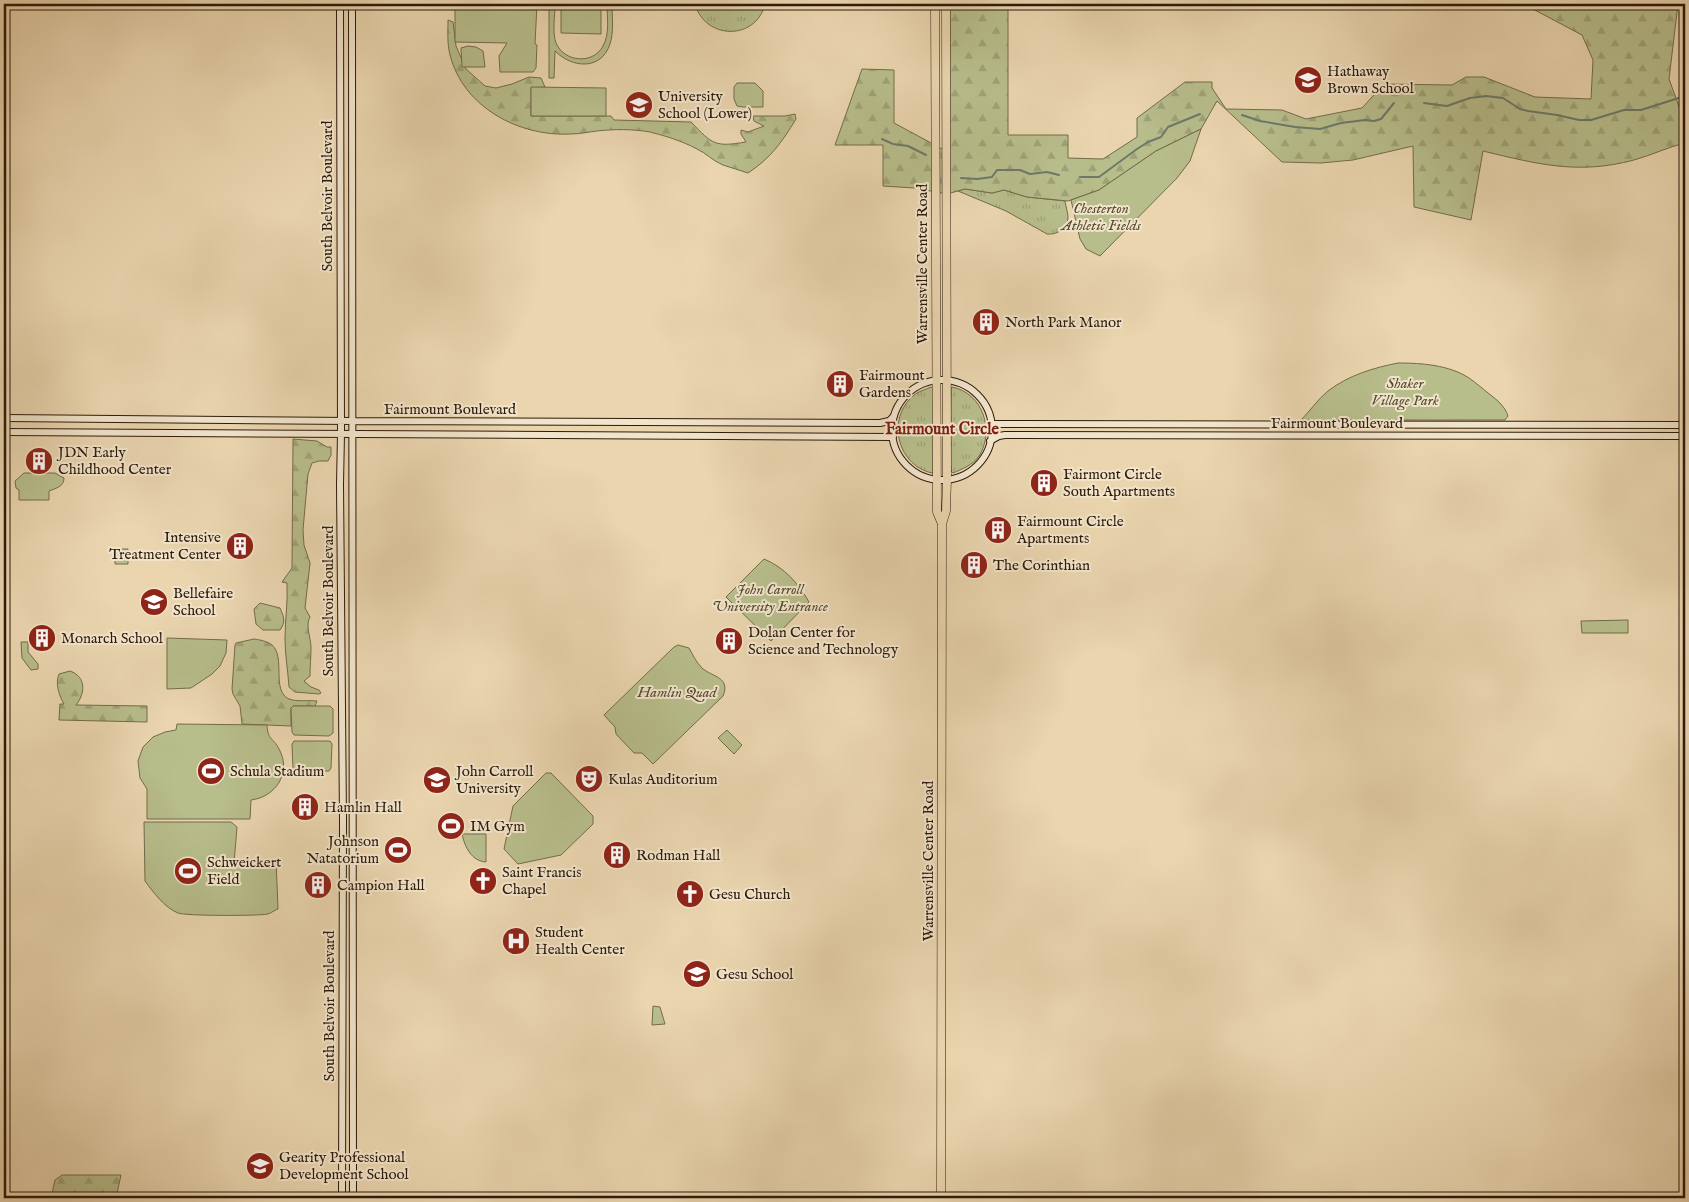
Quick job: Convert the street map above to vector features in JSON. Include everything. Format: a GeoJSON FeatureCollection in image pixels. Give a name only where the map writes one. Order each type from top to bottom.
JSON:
{"type":"FeatureCollection","features":[{"type":"Feature","properties":{"kind":"main road","name":"South Belvoir Boulevard"},"geometry":{"type":"LineString","coordinates":[[340,4],[340,494],[343,814],[342,1198]]}},
{"type":"Feature","properties":{"kind":"main road","name":"South Belvoir Boulevard"},"geometry":{"type":"LineString","coordinates":[[352,4],[353,1198]]}},
{"type":"Feature","properties":{"kind":"main road","name":"Warrensville Center Road"},"geometry":{"type":"LineString","coordinates":[[935,4],[937,512],[942,524]]}},
{"type":"Feature","properties":{"kind":"main road","name":"Warrensville Center Road"},"geometry":{"type":"LineString","coordinates":[[941,1198],[942,524],[946,511],[947,479],[946,4]]}},
{"type":"Feature","properties":{"kind":"main road"},"geometry":{"type":"LineString","coordinates":[[936,380],[947,380],[961,384],[977,394],[987,410],[991,424],[990,441],[983,457],[974,468],[961,476],[937,479],[921,475],[909,467],[898,453],[893,437],[894,416],[907,394],[919,386],[936,380]]}},
{"type":"Feature","properties":{"kind":"main road","name":"Fairmount Boulevard"},"geometry":{"type":"LineString","coordinates":[[4,418],[880,423],[889,421],[894,416]]}},
{"type":"Feature","properties":{"kind":"main road"},"geometry":{"type":"LineString","coordinates":[[90,419],[90,432]]}},
{"type":"Feature","properties":{"kind":"main road","name":"Fairmount Boulevard"},"geometry":{"type":"LineString","coordinates":[[991,424],[1685,425]]}},
{"type":"Feature","properties":{"kind":"main road","name":"Fairmount Boulevard"},"geometry":{"type":"LineString","coordinates":[[4,432],[893,437]]}},
{"type":"Feature","properties":{"kind":"main road","name":"Fairmount Boulevard"},"geometry":{"type":"LineString","coordinates":[[990,441],[1005,435],[1685,436]]}},
{"type":"Feature","properties":{"kind":"main road"},"geometry":{"type":"LineString","coordinates":[[342,1190],[353,1190]]}},
{"type":"Feature","properties":{"kind":"green space"},"geometry":{"type":"Polygon","coordinates":[[[455,4],[537,4],[536,68],[533,72],[500,72],[499,56],[507,43],[455,42],[455,4]]]}},
{"type":"Feature","properties":{"kind":"green space"},"geometry":{"type":"Polygon","coordinates":[[[549,4],[555,4],[554,29],[556,43],[565,54],[579,59],[593,56],[603,46],[607,31],[607,4],[612,4],[611,39],[606,53],[593,63],[586,64],[570,61],[555,51],[554,78],[549,78],[549,4]]]}},
{"type":"Feature","properties":{"kind":"green space"},"geometry":{"type":"Polygon","coordinates":[[[561,4],[601,4],[601,34],[561,33],[561,4]]]}},
{"type":"Feature","properties":{"kind":"green space"},"geometry":{"type":"Polygon","coordinates":[[[695,4],[765,4],[760,16],[752,25],[742,30],[730,31],[719,30],[709,24],[701,16],[695,4]]]}},
{"type":"Feature","properties":{"kind":"green space"},"geometry":{"type":"Polygon","coordinates":[[[946,4],[1008,4],[1008,135],[1068,135],[1068,158],[1103,159],[1137,137],[1137,118],[1185,82],[1212,82],[1212,88],[1226,109],[1282,110],[1306,119],[1362,108],[1384,84],[1452,85],[1466,77],[1484,77],[1535,97],[1591,99],[1593,60],[1582,35],[1531,8],[1531,4],[1678,4],[1669,79],[1685,123],[1685,143],[1634,160],[1594,167],[1540,164],[1483,151],[1471,220],[1414,207],[1413,146],[1353,160],[1321,163],[1282,162],[1217,101],[1201,129],[1156,151],[1099,190],[1068,201],[1027,197],[1004,190],[992,193],[965,189],[947,194],[914,188],[883,186],[883,145],[835,145],[862,69],[894,70],[894,123],[946,151],[946,4]]]}},
{"type":"Feature","properties":{"kind":"green space"},"geometry":{"type":"Polygon","coordinates":[[[448,20],[453,22],[456,46],[466,69],[485,86],[496,88],[529,77],[541,78],[545,87],[531,88],[531,116],[611,116],[614,120],[691,122],[710,140],[721,144],[746,142],[741,134],[741,130],[748,132],[764,126],[754,121],[753,116],[785,116],[795,114],[796,119],[775,149],[748,173],[719,163],[686,144],[650,132],[603,130],[571,134],[551,134],[532,130],[513,124],[496,115],[480,104],[467,90],[457,73],[450,55],[448,20]]]}},
{"type":"Feature","properties":{"kind":"green space"},"geometry":{"type":"Polygon","coordinates":[[[468,46],[476,47],[483,51],[485,67],[462,67],[461,48],[468,46]]]}},
{"type":"Feature","properties":{"kind":"green space"},"geometry":{"type":"Polygon","coordinates":[[[737,83],[755,83],[763,91],[763,107],[737,106],[734,99],[734,87],[737,83]]]}},
{"type":"Feature","properties":{"kind":"green space"},"geometry":{"type":"Polygon","coordinates":[[[531,87],[606,88],[606,116],[531,116],[531,87]]]}},
{"type":"Feature","properties":{"kind":"green space","name":"Chesterton Athletic Fields"},"geometry":{"type":"Polygon","coordinates":[[[1201,129],[1190,161],[1177,178],[1100,256],[1086,249],[1080,239],[1071,200],[1099,190],[1156,151],[1201,129]]]}},
{"type":"Feature","properties":{"kind":"green space"},"geometry":{"type":"Polygon","coordinates":[[[965,189],[992,193],[1004,190],[1027,197],[1065,201],[1068,216],[1066,225],[1061,230],[1047,234],[1006,211],[958,191],[965,189]]]}},
{"type":"Feature","properties":{"kind":"green space","name":"Shaker Village Park"},"geometry":{"type":"Polygon","coordinates":[[[1398,363],[1435,366],[1453,370],[1472,380],[1497,400],[1508,416],[1505,420],[1301,420],[1336,385],[1362,373],[1398,363]]]}},
{"type":"Feature","properties":{"kind":"green space"},"geometry":{"type":"Polygon","coordinates":[[[931,387],[933,389],[934,471],[932,473],[920,468],[910,460],[903,450],[898,426],[907,402],[917,393],[931,387]]]}},
{"type":"Feature","properties":{"kind":"green space"},"geometry":{"type":"Polygon","coordinates":[[[952,387],[972,397],[983,414],[986,425],[984,446],[977,459],[953,473],[950,470],[952,387]]]}},
{"type":"Feature","properties":{"kind":"green space"},"geometry":{"type":"Polygon","coordinates":[[[293,439],[317,441],[327,447],[331,447],[331,455],[328,461],[312,463],[308,474],[303,530],[304,545],[310,563],[305,608],[310,617],[308,628],[311,648],[310,676],[304,681],[311,687],[319,690],[321,693],[319,694],[295,692],[289,687],[285,651],[287,583],[282,582],[292,568],[293,439]]]}},
{"type":"Feature","properties":{"kind":"green space"},"geometry":{"type":"Polygon","coordinates":[[[24,473],[55,473],[64,478],[64,481],[59,487],[49,491],[49,500],[19,500],[19,490],[16,488],[15,481],[24,473]]]}},
{"type":"Feature","properties":{"kind":"green space"},"geometry":{"type":"Polygon","coordinates":[[[115,549],[128,549],[128,564],[115,564],[115,549]]]}},
{"type":"Feature","properties":{"kind":"green space","name":"John Carroll University Entrance"},"geometry":{"type":"Polygon","coordinates":[[[764,559],[771,562],[790,577],[809,602],[771,641],[726,597],[764,559]]]}},
{"type":"Feature","properties":{"kind":"green space"},"geometry":{"type":"Polygon","coordinates":[[[260,603],[280,608],[284,619],[280,630],[263,630],[256,624],[254,609],[260,603]]]}},
{"type":"Feature","properties":{"kind":"green space"},"geometry":{"type":"Polygon","coordinates":[[[1628,620],[1628,633],[1582,633],[1581,621],[1628,620]]]}},
{"type":"Feature","properties":{"kind":"green space"},"geometry":{"type":"Polygon","coordinates":[[[167,638],[227,640],[226,653],[220,666],[212,674],[191,688],[167,689],[167,638]]]}},
{"type":"Feature","properties":{"kind":"green space"},"geometry":{"type":"Polygon","coordinates":[[[254,639],[272,645],[276,650],[279,682],[284,695],[292,700],[317,701],[315,706],[293,706],[291,708],[291,726],[242,724],[240,706],[232,689],[235,645],[236,643],[254,639]]]}},
{"type":"Feature","properties":{"kind":"green space"},"geometry":{"type":"Polygon","coordinates":[[[21,642],[28,642],[28,652],[38,664],[38,669],[31,670],[22,658],[21,642]]]}},
{"type":"Feature","properties":{"kind":"green space","name":"Hamlin Quad"},"geometry":{"type":"Polygon","coordinates":[[[678,645],[689,648],[702,668],[723,681],[725,690],[723,696],[653,764],[642,753],[634,753],[616,734],[615,727],[604,715],[678,645]]]}},
{"type":"Feature","properties":{"kind":"green space"},"geometry":{"type":"Polygon","coordinates":[[[70,671],[79,677],[83,686],[83,691],[76,705],[147,706],[147,722],[59,720],[60,704],[64,704],[57,682],[59,674],[70,671]]]}},
{"type":"Feature","properties":{"kind":"green space"},"geometry":{"type":"Polygon","coordinates":[[[293,706],[330,706],[333,709],[333,733],[329,736],[294,735],[292,732],[291,708],[293,706]]]}},
{"type":"Feature","properties":{"kind":"green space","name":"Schula Stadium"},"geometry":{"type":"Polygon","coordinates":[[[177,724],[267,725],[270,736],[283,758],[284,766],[279,782],[274,789],[260,798],[251,800],[250,819],[147,819],[147,789],[140,778],[138,761],[143,747],[153,737],[176,730],[177,724]]]}},
{"type":"Feature","properties":{"kind":"green space"},"geometry":{"type":"Polygon","coordinates":[[[727,730],[742,745],[734,754],[718,738],[727,730]]]}},
{"type":"Feature","properties":{"kind":"green space"},"geometry":{"type":"Polygon","coordinates":[[[294,741],[330,741],[332,744],[331,768],[329,771],[296,771],[293,769],[292,744],[294,741]]]}},
{"type":"Feature","properties":{"kind":"green space"},"geometry":{"type":"Polygon","coordinates":[[[546,773],[551,773],[593,816],[593,824],[561,855],[518,864],[504,849],[513,806],[546,773]]]}},
{"type":"Feature","properties":{"kind":"green space","name":"IM Gym"},"geometry":{"type":"Polygon","coordinates":[[[457,816],[457,835],[445,835],[445,817],[457,816]]]}},
{"type":"Feature","properties":{"kind":"green space","name":"Schweickert Field"},"geometry":{"type":"Polygon","coordinates":[[[144,822],[231,822],[237,827],[234,863],[239,861],[276,860],[278,909],[268,914],[237,915],[183,914],[173,911],[145,881],[144,822]]]}},
{"type":"Feature","properties":{"kind":"green space"},"geometry":{"type":"Polygon","coordinates":[[[462,834],[486,834],[486,862],[477,859],[470,853],[462,834]]]}},
{"type":"Feature","properties":{"kind":"green space"},"geometry":{"type":"Polygon","coordinates":[[[653,1006],[660,1007],[665,1024],[652,1025],[653,1006]]]}},
{"type":"Feature","properties":{"kind":"green space"},"geometry":{"type":"Polygon","coordinates":[[[62,1175],[121,1175],[116,1198],[51,1198],[55,1180],[62,1175]]]}},
{"type":"Feature","properties":{"kind":"green space"},"geometry":{"type":"Polygon","coordinates":[[[124,1193],[160,1195],[163,1198],[123,1198],[124,1193]]]}},
{"type":"Feature","properties":{"kind":"waterway"},"geometry":{"type":"LineString","coordinates":[[1424,103],[1447,106],[1470,98],[1486,96],[1503,98],[1520,109],[1528,111],[1579,120],[1591,120],[1624,110],[1641,110],[1685,96]]}},
{"type":"Feature","properties":{"kind":"waterway"},"geometry":{"type":"LineString","coordinates":[[1242,115],[1260,121],[1320,129],[1341,123],[1381,119],[1394,103]]}},
{"type":"Feature","properties":{"kind":"waterway"},"geometry":{"type":"LineString","coordinates":[[1080,177],[1099,177],[1137,149],[1161,137],[1168,127],[1200,114]]}},
{"type":"Feature","properties":{"kind":"waterway"},"geometry":{"type":"LineString","coordinates":[[882,139],[893,144],[908,146],[926,155]]}},
{"type":"Feature","properties":{"kind":"waterway"},"geometry":{"type":"LineString","coordinates":[[961,178],[977,179],[992,177],[997,170],[1020,170],[1030,174],[1047,172],[1059,175]]}},
{"type":"Feature","properties":{"kind":"place","name":"Hathaway Brown School"},"geometry":{"type":"Point","coordinates":[1308,80]}},
{"type":"Feature","properties":{"kind":"place","name":"University School (Lower)"},"geometry":{"type":"Point","coordinates":[639,105]}},
{"type":"Feature","properties":{"kind":"place","name":"North Park Manor"},"geometry":{"type":"Point","coordinates":[986,322]}},
{"type":"Feature","properties":{"kind":"place","name":"Fairmount Gardens"},"geometry":{"type":"Point","coordinates":[840,384]}},
{"type":"Feature","properties":{"kind":"place","name":"JDN Early Childhood Center"},"geometry":{"type":"Point","coordinates":[39,461]}},
{"type":"Feature","properties":{"kind":"place","name":"Fairmont Circle South Apartments"},"geometry":{"type":"Point","coordinates":[1044,483]}},
{"type":"Feature","properties":{"kind":"place","name":"Fairmount Circle Apartments"},"geometry":{"type":"Point","coordinates":[998,530]}},
{"type":"Feature","properties":{"kind":"place","name":"Intensive Treatment Center"},"geometry":{"type":"Point","coordinates":[240,546]}},
{"type":"Feature","properties":{"kind":"place","name":"The Corinthian"},"geometry":{"type":"Point","coordinates":[974,565]}},
{"type":"Feature","properties":{"kind":"place","name":"Bellefaire School"},"geometry":{"type":"Point","coordinates":[154,602]}},
{"type":"Feature","properties":{"kind":"place","name":"Monarch School"},"geometry":{"type":"Point","coordinates":[42,638]}},
{"type":"Feature","properties":{"kind":"place","name":"Dolan Center for Science and Technology"},"geometry":{"type":"Point","coordinates":[729,641]}},
{"type":"Feature","properties":{"kind":"place","name":"Schula Stadium"},"geometry":{"type":"Point","coordinates":[211,771]}},
{"type":"Feature","properties":{"kind":"place","name":"Kulas Auditorium"},"geometry":{"type":"Point","coordinates":[589,779]}},
{"type":"Feature","properties":{"kind":"place","name":"John Carroll University"},"geometry":{"type":"Point","coordinates":[437,780]}},
{"type":"Feature","properties":{"kind":"place","name":"Hamlin Hall"},"geometry":{"type":"Point","coordinates":[305,807]}},
{"type":"Feature","properties":{"kind":"place","name":"IM Gym"},"geometry":{"type":"Point","coordinates":[451,826]}},
{"type":"Feature","properties":{"kind":"place","name":"Johnson Natatorium"},"geometry":{"type":"Point","coordinates":[398,850]}},
{"type":"Feature","properties":{"kind":"place","name":"Rodman Hall"},"geometry":{"type":"Point","coordinates":[617,855]}},
{"type":"Feature","properties":{"kind":"place","name":"Schweickert Field"},"geometry":{"type":"Point","coordinates":[188,871]}},
{"type":"Feature","properties":{"kind":"place","name":"Saint Francis Chapel"},"geometry":{"type":"Point","coordinates":[483,881]}},
{"type":"Feature","properties":{"kind":"place","name":"Campion Hall"},"geometry":{"type":"Point","coordinates":[318,885]}},
{"type":"Feature","properties":{"kind":"place","name":"Gesu Church"},"geometry":{"type":"Point","coordinates":[690,894]}},
{"type":"Feature","properties":{"kind":"place","name":"Student Health Center"},"geometry":{"type":"Point","coordinates":[516,941]}},
{"type":"Feature","properties":{"kind":"place","name":"Gesu School"},"geometry":{"type":"Point","coordinates":[697,974]}},
{"type":"Feature","properties":{"kind":"place","name":"Gearity Professional Development School"},"geometry":{"type":"Point","coordinates":[260,1166]}},
{"type":"Feature","properties":{"kind":"district","name":"Fairmount Circle"},"geometry":{"type":"Point","coordinates":[942,428]}}]}
